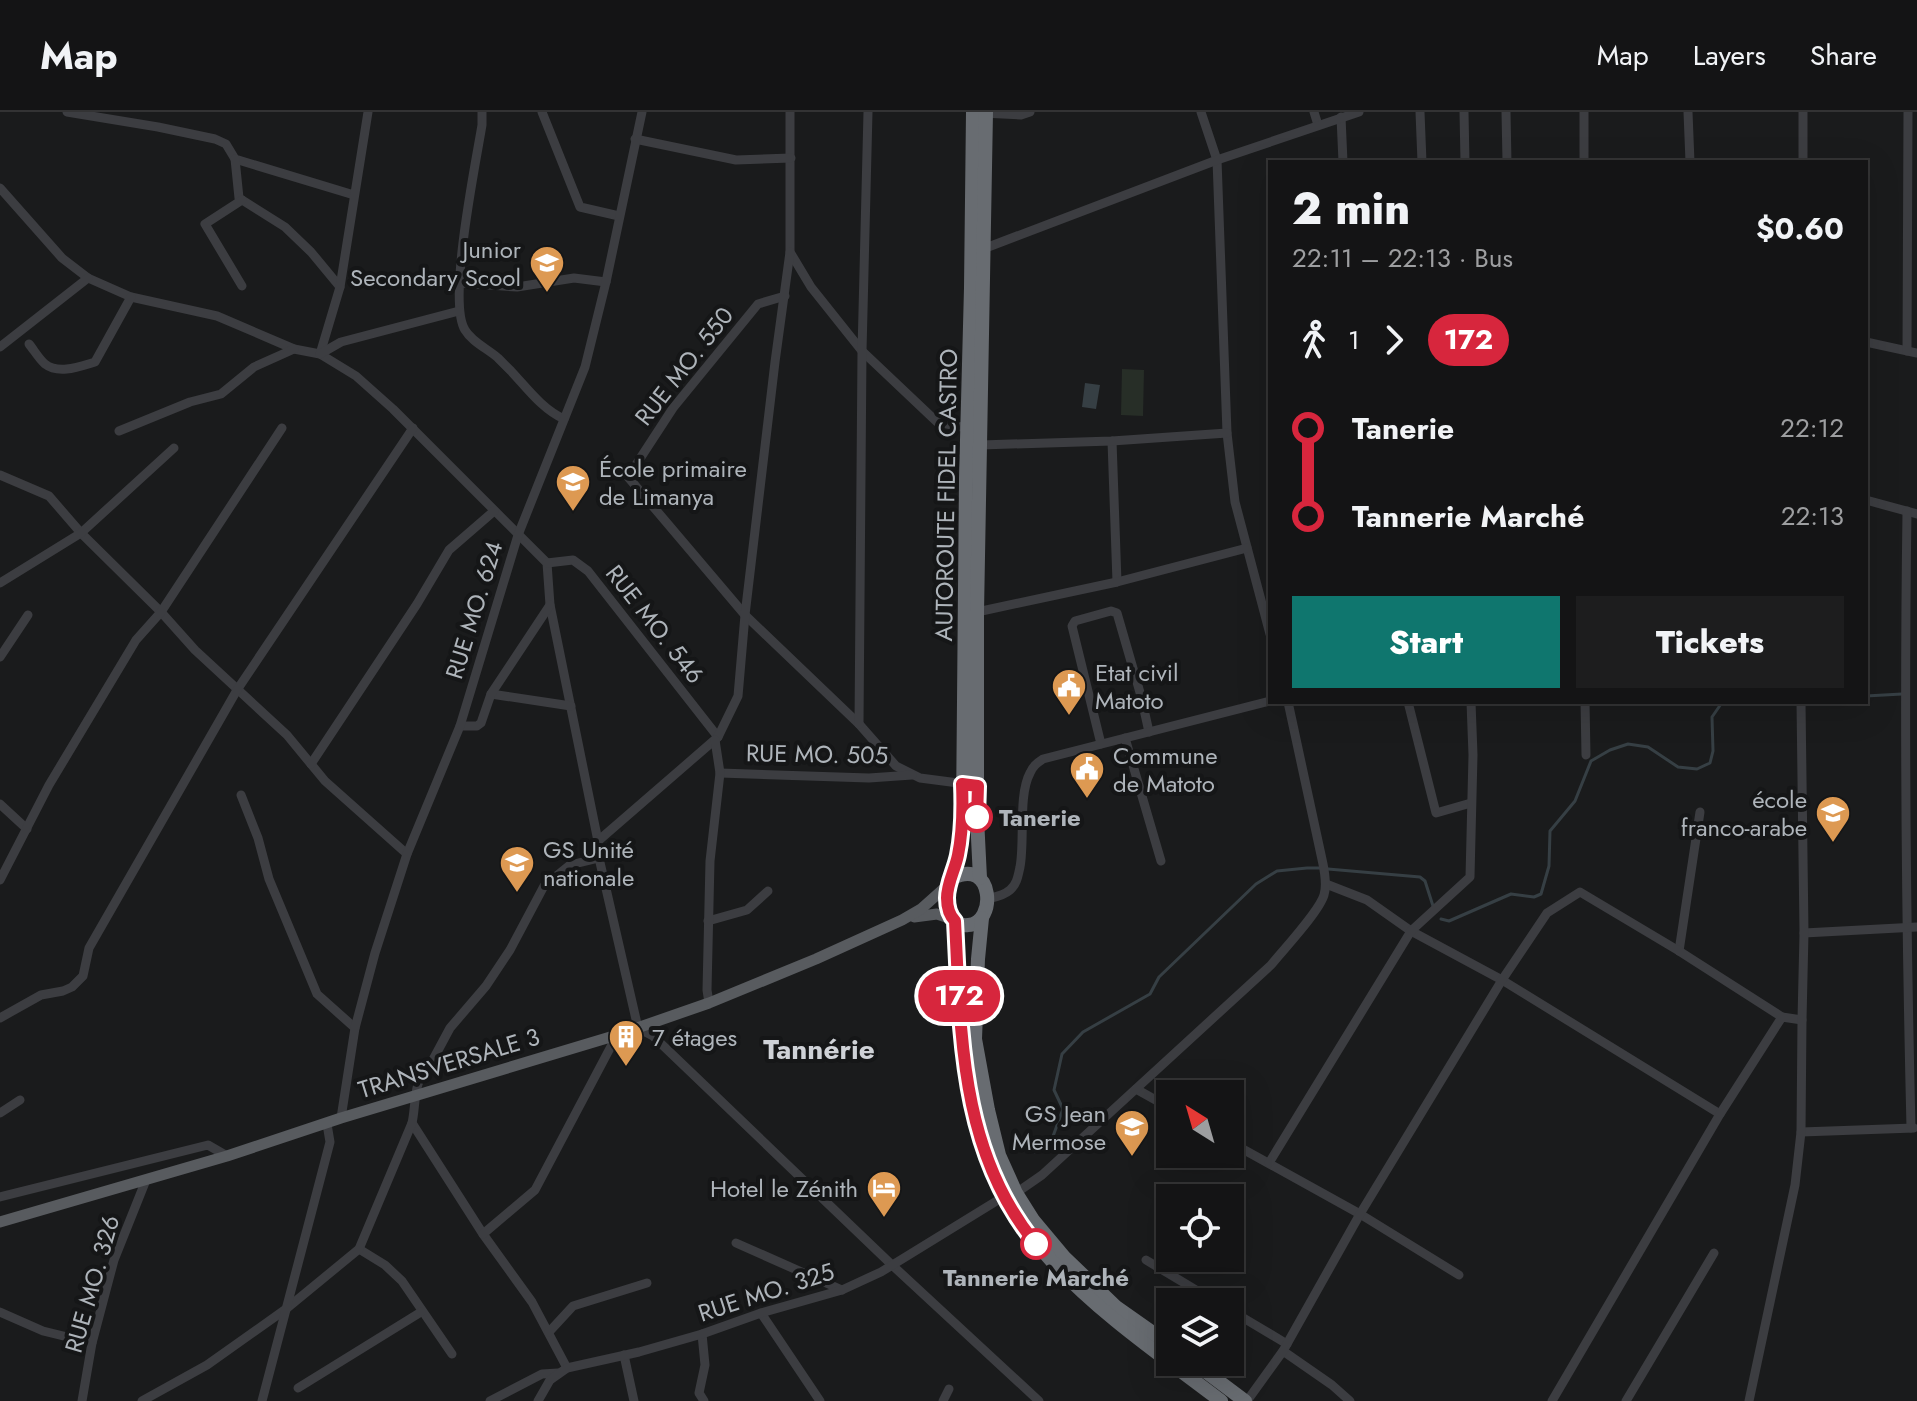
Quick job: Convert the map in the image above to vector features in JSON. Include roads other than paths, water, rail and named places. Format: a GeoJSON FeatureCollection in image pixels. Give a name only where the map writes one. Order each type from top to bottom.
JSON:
{"type":"FeatureCollection","features":[{"type":"Feature","properties":{"kind":"highway","name":"AUTOROUTE FIDEL CASTRO"},"geometry":{"type":"LineString","coordinates":[[973,112],[967,428],[970,785],[980,878]]}},
{"type":"Feature","properties":{"kind":"highway","name":"AUTOROUTE FIDEL CASTRO"},"geometry":{"type":"LineString","coordinates":[[951,881],[970,785],[981,445],[986,112]]}},
{"type":"Feature","properties":{"kind":"highway"},"geometry":{"type":"LineString","coordinates":[[1156,1335],[1116,1307],[1064,1257],[1009,1195],[987,1160],[973,1111],[961,1038],[954,920],[948,907],[951,881],[961,874],[980,878],[987,890],[978,959],[975,1039],[991,1125],[1009,1195],[1022,1227],[1059,1270],[1108,1315],[1221,1401]]}},
{"type":"Feature","properties":{"kind":"highway"},"geometry":{"type":"LineString","coordinates":[[954,920],[967,926],[982,918]]}},
{"type":"Feature","properties":{"kind":"highway"},"geometry":{"type":"LineString","coordinates":[[1212,1376],[1246,1401]]}},
{"type":"Feature","properties":{"kind":"main road","name":"TRANSVERSALE 3"},"geometry":{"type":"LineString","coordinates":[[0,1222],[227,1156],[341,1118],[617,1035],[709,1003],[902,920],[933,899],[951,881]]}},
{"type":"Feature","properties":{"kind":"main road","name":"TRANSVERSALE 3"},"geometry":{"type":"LineString","coordinates":[[902,920],[937,914],[954,920]]}},
{"type":"Feature","properties":{"kind":"street"},"geometry":{"type":"LineString","coordinates":[[67,112],[158,127],[226,144],[235,159],[239,198],[285,227],[340,287]]}},
{"type":"Feature","properties":{"kind":"street"},"geometry":{"type":"LineString","coordinates":[[320,354],[340,287],[368,112]]}},
{"type":"Feature","properties":{"kind":"street"},"geometry":{"type":"LineString","coordinates":[[482,112],[466,220],[459,311],[465,330],[498,358],[551,413],[564,419]]}},
{"type":"Feature","properties":{"kind":"street"},"geometry":{"type":"LineString","coordinates":[[542,112],[580,207],[619,216]]}},
{"type":"Feature","properties":{"kind":"street","name":"RUE MO. 624"},"geometry":{"type":"LineString","coordinates":[[341,1118],[355,1028],[407,854],[460,726],[518,535],[585,367],[642,112]]}},
{"type":"Feature","properties":{"kind":"street"},"geometry":{"type":"LineString","coordinates":[[598,841],[716,738],[738,696],[745,615],[790,252],[790,112]]}},
{"type":"Feature","properties":{"kind":"street"},"geometry":{"type":"LineString","coordinates":[[859,724],[862,351],[868,112]]}},
{"type":"Feature","properties":{"kind":"street"},"geometry":{"type":"LineString","coordinates":[[973,112],[1021,115],[1030,112]]}},
{"type":"Feature","properties":{"kind":"street"},"geometry":{"type":"LineString","coordinates":[[1201,112],[1217,160],[1227,433],[1235,502],[1268,627]]}},
{"type":"Feature","properties":{"kind":"street"},"geometry":{"type":"LineString","coordinates":[[1314,112],[1318,125]]}},
{"type":"Feature","properties":{"kind":"street"},"geometry":{"type":"LineString","coordinates":[[983,249],[1217,160],[1359,112]]}},
{"type":"Feature","properties":{"kind":"street"},"geometry":{"type":"LineString","coordinates":[[1420,112],[1422,160]]}},
{"type":"Feature","properties":{"kind":"street"},"geometry":{"type":"LineString","coordinates":[[1464,112],[1465,160]]}},
{"type":"Feature","properties":{"kind":"street"},"geometry":{"type":"LineString","coordinates":[[1506,112],[1507,160]]}},
{"type":"Feature","properties":{"kind":"street"},"geometry":{"type":"LineString","coordinates":[[1584,112],[1584,160]]}},
{"type":"Feature","properties":{"kind":"street"},"geometry":{"type":"LineString","coordinates":[[1688,112],[1690,160]]}},
{"type":"Feature","properties":{"kind":"street"},"geometry":{"type":"LineString","coordinates":[[1803,112],[1803,160]]}},
{"type":"Feature","properties":{"kind":"street"},"geometry":{"type":"LineString","coordinates":[[1868,342],[1912,352],[1908,112]]}},
{"type":"Feature","properties":{"kind":"street"},"geometry":{"type":"LineString","coordinates":[[1341,117],[1343,160]]}},
{"type":"Feature","properties":{"kind":"street"},"geometry":{"type":"LineString","coordinates":[[635,139],[736,160],[791,158]]}},
{"type":"Feature","properties":{"kind":"street"},"geometry":{"type":"LineString","coordinates":[[235,159],[354,195]]}},
{"type":"Feature","properties":{"kind":"street"},"geometry":{"type":"LineString","coordinates":[[0,188],[4,201],[62,258],[88,278],[131,297],[217,316],[294,349],[320,354],[356,376],[413,428],[547,563],[550,605],[599,858],[638,1028],[653,1036],[1039,1401]]}},
{"type":"Feature","properties":{"kind":"street"},"geometry":{"type":"LineString","coordinates":[[242,200],[205,224],[242,286]]}},
{"type":"Feature","properties":{"kind":"street"},"geometry":{"type":"LineString","coordinates":[[790,252],[811,287],[862,351],[937,422],[967,428]]}},
{"type":"Feature","properties":{"kind":"street"},"geometry":{"type":"LineString","coordinates":[[0,347],[88,278]]}},
{"type":"Feature","properties":{"kind":"street"},"geometry":{"type":"LineString","coordinates":[[460,283],[517,287],[574,278],[606,282]]}},
{"type":"Feature","properties":{"kind":"street"},"geometry":{"type":"LineString","coordinates":[[787,282],[798,280],[811,287]]}},
{"type":"Feature","properties":{"kind":"street","name":"RUE MO. 550"},"geometry":{"type":"LineString","coordinates":[[745,615],[628,477],[673,408],[758,304],[785,296]]}},
{"type":"Feature","properties":{"kind":"street"},"geometry":{"type":"LineString","coordinates":[[29,344],[47,366],[77,368],[95,362],[131,297]]}},
{"type":"Feature","properties":{"kind":"street"},"geometry":{"type":"LineString","coordinates":[[320,354],[341,342],[459,311]]}},
{"type":"Feature","properties":{"kind":"street"},"geometry":{"type":"LineString","coordinates":[[119,431],[190,402],[221,394],[254,367],[294,349]]}},
{"type":"Feature","properties":{"kind":"street"},"geometry":{"type":"LineString","coordinates":[[0,880],[49,785],[136,640],[161,612],[282,428]]}},
{"type":"Feature","properties":{"kind":"street"},"geometry":{"type":"LineString","coordinates":[[0,1018],[41,995],[67,990],[83,976],[89,948],[237,690],[413,428]]}},
{"type":"Feature","properties":{"kind":"street"},"geometry":{"type":"LineString","coordinates":[[981,445],[1227,433]]}},
{"type":"Feature","properties":{"kind":"street"},"geometry":{"type":"LineString","coordinates":[[1112,441],[1117,582]]}},
{"type":"Feature","properties":{"kind":"street"},"geometry":{"type":"LineString","coordinates":[[0,583],[81,533],[174,448]]}},
{"type":"Feature","properties":{"kind":"street"},"geometry":{"type":"LineString","coordinates":[[0,475],[49,496],[195,650],[287,735],[325,781],[407,854]]}},
{"type":"Feature","properties":{"kind":"street"},"geometry":{"type":"LineString","coordinates":[[1801,1132],[1914,1128],[1906,702],[1912,512],[1868,501]]}},
{"type":"Feature","properties":{"kind":"street"},"geometry":{"type":"LineString","coordinates":[[311,764],[449,550],[494,511]]}},
{"type":"Feature","properties":{"kind":"street"},"geometry":{"type":"LineString","coordinates":[[977,612],[1117,582],[1247,548]]}},
{"type":"Feature","properties":{"kind":"street","name":"RUE MO. 546"},"geometry":{"type":"LineString","coordinates":[[547,563],[573,560],[588,571],[716,738]]}},
{"type":"Feature","properties":{"kind":"street"},"geometry":{"type":"LineString","coordinates":[[460,726],[477,726],[481,723],[491,694],[550,605]]}},
{"type":"Feature","properties":{"kind":"street"},"geometry":{"type":"LineString","coordinates":[[1101,744],[1072,626],[1075,621],[1111,611],[1117,613],[1149,732]]}},
{"type":"Feature","properties":{"kind":"street"},"geometry":{"type":"LineString","coordinates":[[0,657],[28,615]]}},
{"type":"Feature","properties":{"kind":"street"},"geometry":{"type":"LineString","coordinates":[[745,615],[859,724],[896,766],[920,778],[970,785]]}},
{"type":"Feature","properties":{"kind":"street"},"geometry":{"type":"LineString","coordinates":[[491,694],[571,706]]}},
{"type":"Feature","properties":{"kind":"street"},"geometry":{"type":"LineString","coordinates":[[987,899],[1010,890],[1017,881],[1022,857],[1028,776],[1043,759],[1268,702]]}},
{"type":"Feature","properties":{"kind":"street"},"geometry":{"type":"LineString","coordinates":[[1288,704],[1325,874],[1411,931],[1502,980],[1720,1114]]}},
{"type":"Feature","properties":{"kind":"street"},"geometry":{"type":"LineString","coordinates":[[1409,704],[1436,813],[1471,803]]}},
{"type":"Feature","properties":{"kind":"street"},"geometry":{"type":"LineString","coordinates":[[1269,1163],[1411,931],[1470,877],[1471,704]]}},
{"type":"Feature","properties":{"kind":"street"},"geometry":{"type":"LineString","coordinates":[[1585,704],[1586,755]]}},
{"type":"Feature","properties":{"kind":"street"},"geometry":{"type":"LineString","coordinates":[[1749,1401],[1795,1185],[1801,1132],[1804,933],[1801,704]]}},
{"type":"Feature","properties":{"kind":"street"},"geometry":{"type":"LineString","coordinates":[[709,1003],[710,861],[720,773],[716,738]]}},
{"type":"Feature","properties":{"kind":"street"},"geometry":{"type":"LineString","coordinates":[[1125,738],[1161,861]]}},
{"type":"Feature","properties":{"kind":"street","name":"RUE MO. 505"},"geometry":{"type":"LineString","coordinates":[[720,773],[869,778],[913,775]]}},
{"type":"Feature","properties":{"kind":"street"},"geometry":{"type":"LineString","coordinates":[[241,795],[258,838],[269,879],[317,994],[355,1028]]}},
{"type":"Feature","properties":{"kind":"street"},"geometry":{"type":"LineString","coordinates":[[0,804],[27,829]]}},
{"type":"Feature","properties":{"kind":"street"},"geometry":{"type":"LineString","coordinates":[[1679,951],[1700,812]]}},
{"type":"Feature","properties":{"kind":"street"},"geometry":{"type":"LineString","coordinates":[[142,1401],[207,1365],[286,1309],[359,1249],[412,1123],[422,1073],[428,1069],[450,1028],[486,986],[510,950],[544,886],[570,865],[599,858]]}},
{"type":"Feature","properties":{"kind":"street","name":"RUE MO. 325"},"geometry":{"type":"LineString","coordinates":[[490,1401],[542,1374],[702,1334],[842,1290],[892,1265],[1042,1175],[1271,965],[1324,897],[1325,874]]}},
{"type":"Feature","properties":{"kind":"street"},"geometry":{"type":"LineString","coordinates":[[708,921],[747,910],[768,891]]}},
{"type":"Feature","properties":{"kind":"street"},"geometry":{"type":"LineString","coordinates":[[1246,1401],[1285,1347],[1360,1214],[1502,980],[1547,913],[1580,892],[1782,1017],[1802,1020]]}},
{"type":"Feature","properties":{"kind":"street"},"geometry":{"type":"LineString","coordinates":[[1804,933],[1912,927]]}},
{"type":"Feature","properties":{"kind":"street"},"geometry":{"type":"LineString","coordinates":[[1552,1401],[1720,1114],[1782,1017]]}},
{"type":"Feature","properties":{"kind":"street"},"geometry":{"type":"LineString","coordinates":[[483,1234],[535,1190],[617,1035]]}},
{"type":"Feature","properties":{"kind":"street"},"geometry":{"type":"LineString","coordinates":[[1136,1089],[1156,1100]]}},
{"type":"Feature","properties":{"kind":"street"},"geometry":{"type":"LineString","coordinates":[[0,1113],[20,1100]]}},
{"type":"Feature","properties":{"kind":"street"},"geometry":{"type":"LineString","coordinates":[[412,1123],[549,1332],[562,1370],[550,1380],[538,1401]]}},
{"type":"Feature","properties":{"kind":"street"},"geometry":{"type":"LineString","coordinates":[[262,1401],[330,1142],[327,1124]]}},
{"type":"Feature","properties":{"kind":"street"},"geometry":{"type":"LineString","coordinates":[[0,1197],[208,1145],[227,1156]]}},
{"type":"Feature","properties":{"kind":"street"},"geometry":{"type":"LineString","coordinates":[[1244,1150],[1360,1214],[1459,1275]]}},
{"type":"Feature","properties":{"kind":"street","name":"RUE MO. 326"},"geometry":{"type":"LineString","coordinates":[[82,1401],[92,1343],[114,1260],[146,1180]]}},
{"type":"Feature","properties":{"kind":"street"},"geometry":{"type":"LineString","coordinates":[[736,1243],[842,1290]]}},
{"type":"Feature","properties":{"kind":"street"},"geometry":{"type":"LineString","coordinates":[[359,1249],[385,1265],[402,1281],[452,1354]]}},
{"type":"Feature","properties":{"kind":"street"},"geometry":{"type":"LineString","coordinates":[[1626,1401],[1714,1253]]}},
{"type":"Feature","properties":{"kind":"street"},"geometry":{"type":"LineString","coordinates":[[1146,1260],[1193,1288]]}},
{"type":"Feature","properties":{"kind":"street"},"geometry":{"type":"LineString","coordinates":[[549,1332],[573,1306],[647,1283]]}},
{"type":"Feature","properties":{"kind":"street"},"geometry":{"type":"LineString","coordinates":[[0,1312],[43,1331],[92,1343]]}},
{"type":"Feature","properties":{"kind":"street"},"geometry":{"type":"LineString","coordinates":[[298,1388],[421,1312]]}},
{"type":"Feature","properties":{"kind":"street"},"geometry":{"type":"LineString","coordinates":[[761,1313],[820,1401]]}},
{"type":"Feature","properties":{"kind":"street"},"geometry":{"type":"LineString","coordinates":[[1244,1319],[1285,1347],[1350,1401]]}},
{"type":"Feature","properties":{"kind":"street"},"geometry":{"type":"LineString","coordinates":[[702,1334],[705,1365],[699,1393],[704,1401]]}},
{"type":"Feature","properties":{"kind":"street"},"geometry":{"type":"LineString","coordinates":[[624,1355],[634,1401]]}},
{"type":"Feature","properties":{"kind":"street"},"geometry":{"type":"LineString","coordinates":[[943,1401],[949,1389]]}},
{"type":"Feature","properties":{"kind":"waterway"},"geometry":{"type":"LineString","coordinates":[[1868,696],[1902,694]]}},
{"type":"Feature","properties":{"kind":"waterway"},"geometry":{"type":"LineString","coordinates":[[1441,919],[1449,921],[1511,894],[1534,897],[1541,894],[1549,866],[1550,831],[1575,801],[1591,761],[1628,744],[1648,747],[1678,767],[1697,769],[1710,763],[1713,751],[1712,717],[1721,704]]}},
{"type":"Feature","properties":{"kind":"waterway"},"geometry":{"type":"LineString","coordinates":[[1035,1152],[1052,1139],[1063,1109],[1054,1090],[1062,1054],[1083,1032],[1150,994],[1159,977],[1256,884],[1277,871],[1320,868]]}},
{"type":"Feature","properties":{"kind":"waterway"},"geometry":{"type":"LineString","coordinates":[[1328,869],[1420,877],[1425,881],[1433,906]]}},
{"type":"Feature","properties":{"kind":"place","name":"Junior Secondary Scool"},"geometry":{"type":"Point","coordinates":[547,294]}},
{"type":"Feature","properties":{"kind":"place","name":"École primaire de Limanya"},"geometry":{"type":"Point","coordinates":[573,513]}},
{"type":"Feature","properties":{"kind":"place","name":"Etat civil Matoto"},"geometry":{"type":"Point","coordinates":[1069,717]}},
{"type":"Feature","properties":{"kind":"place","name":"Commune de Matoto"},"geometry":{"type":"Point","coordinates":[1087,800]}},
{"type":"Feature","properties":{"kind":"place","name":"Tanerie"},"geometry":{"type":"Point","coordinates":[977,817]}},
{"type":"Feature","properties":{"kind":"place","name":"école franco-arabe"},"geometry":{"type":"Point","coordinates":[1833,844]}},
{"type":"Feature","properties":{"kind":"place","name":"GS Unité nationale"},"geometry":{"type":"Point","coordinates":[517,894]}},
{"type":"Feature","properties":{"kind":"place","name":"7 étages"},"geometry":{"type":"Point","coordinates":[626,1068]}},
{"type":"Feature","properties":{"kind":"place","name":"GS Jean Mermose"},"geometry":{"type":"Point","coordinates":[1132,1158]}},
{"type":"Feature","properties":{"kind":"place","name":"Hotel le Zénith"},"geometry":{"type":"Point","coordinates":[884,1219]}},
{"type":"Feature","properties":{"kind":"place","name":"Tannerie Marché"},"geometry":{"type":"Point","coordinates":[1036,1244]}},
{"type":"Feature","properties":{"kind":"district","name":"Tannérie"},"geometry":{"type":"Point","coordinates":[819,1049]}}]}
